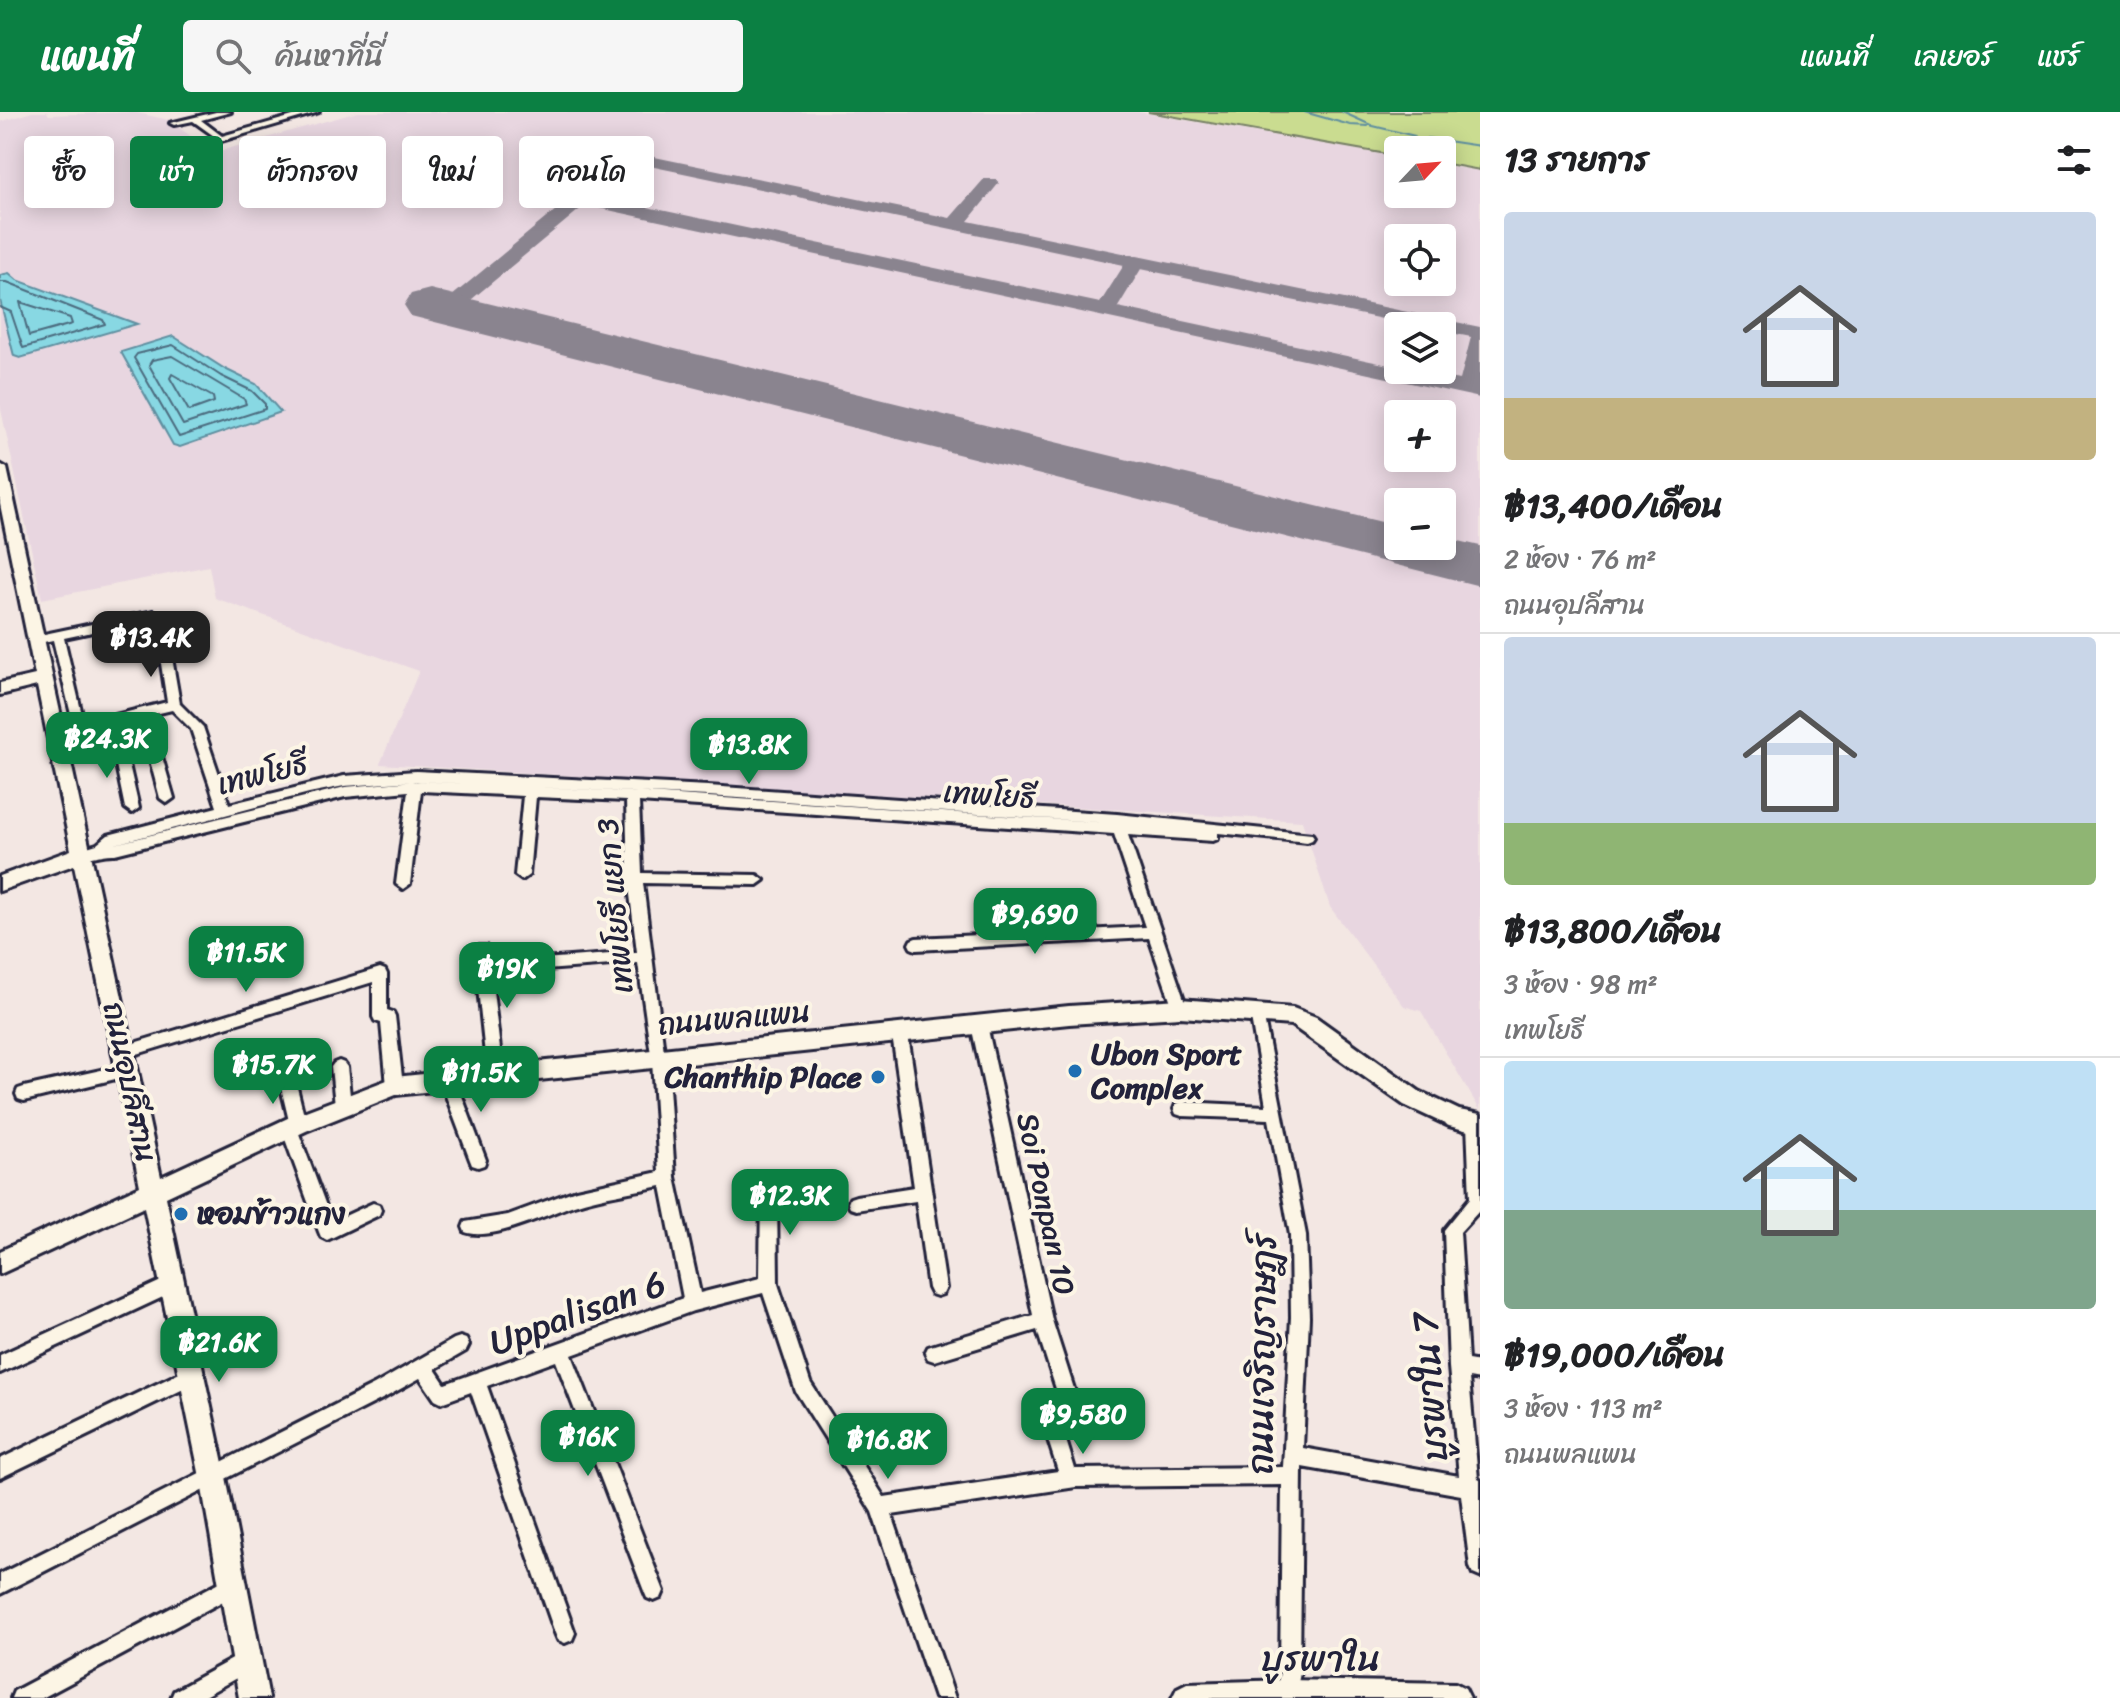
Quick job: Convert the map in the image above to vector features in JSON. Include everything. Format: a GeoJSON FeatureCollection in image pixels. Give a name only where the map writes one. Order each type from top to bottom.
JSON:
{"type":"FeatureCollection","features":[{"type":"Feature","properties":{"kind":"street"},"geometry":{"type":"LineString","coordinates":[[171,114],[176,122],[227,112]]}},
{"type":"Feature","properties":{"kind":"street"},"geometry":{"type":"LineString","coordinates":[[195,119],[221,139],[315,112]]}},
{"type":"Feature","properties":{"kind":"street","name":"ถนนอุปลีสาน"},"geometry":{"type":"LineString","coordinates":[[0,472],[7,542],[35,640],[61,759],[92,851],[126,1061],[213,1477],[254,1698]]}},
{"type":"Feature","properties":{"kind":"street"},"geometry":{"type":"LineString","coordinates":[[35,640],[154,615],[159,617],[174,705],[197,727],[224,809]]}},
{"type":"Feature","properties":{"kind":"street"},"geometry":{"type":"LineString","coordinates":[[58,635],[79,728],[174,705]]}},
{"type":"Feature","properties":{"kind":"street"},"geometry":{"type":"LineString","coordinates":[[0,689],[44,679]]}},
{"type":"Feature","properties":{"kind":"street"},"geometry":{"type":"LineString","coordinates":[[49,702],[72,696]]}},
{"type":"Feature","properties":{"kind":"street"},"geometry":{"type":"LineString","coordinates":[[61,759],[150,736],[167,798]]}},
{"type":"Feature","properties":{"kind":"street"},"geometry":{"type":"LineString","coordinates":[[118,745],[132,808]]}},
{"type":"Feature","properties":{"kind":"street","name":"เทพโยธี"},"geometry":{"type":"LineString","coordinates":[[92,851],[113,838],[224,809],[384,777],[455,776],[1117,825],[1262,839],[1268,835],[1307,837]]}},
{"type":"Feature","properties":{"kind":"street","name":"เทพโยธี"},"geometry":{"type":"LineString","coordinates":[[92,851],[115,849],[344,786],[707,797]]}},
{"type":"Feature","properties":{"kind":"street"},"geometry":{"type":"LineString","coordinates":[[403,884],[415,786]]}},
{"type":"Feature","properties":{"kind":"street"},"geometry":{"type":"LineString","coordinates":[[522,875],[530,792]]}},
{"type":"Feature","properties":{"kind":"street","name":"เทพโยธี แยก 3"},"geometry":{"type":"LineString","coordinates":[[632,797],[635,878],[658,1057],[667,1177],[693,1303]]}},
{"type":"Feature","properties":{"kind":"street"},"geometry":{"type":"LineString","coordinates":[[1117,825],[1180,1008]]}},
{"type":"Feature","properties":{"kind":"street"},"geometry":{"type":"LineString","coordinates":[[0,884],[92,851]]}},
{"type":"Feature","properties":{"kind":"street"},"geometry":{"type":"LineString","coordinates":[[635,878],[757,880]]}},
{"type":"Feature","properties":{"kind":"street"},"geometry":{"type":"LineString","coordinates":[[916,944],[1153,932]]}},
{"type":"Feature","properties":{"kind":"street"},"geometry":{"type":"LineString","coordinates":[[481,950],[495,1074]]}},
{"type":"Feature","properties":{"kind":"street"},"geometry":{"type":"LineString","coordinates":[[483,969],[643,957]]}},
{"type":"Feature","properties":{"kind":"street"},"geometry":{"type":"LineString","coordinates":[[24,1094],[380,974],[380,1017],[388,1016],[395,1086]]}},
{"type":"Feature","properties":{"kind":"street","name":"ถนนพลแพน"},"geometry":{"type":"LineString","coordinates":[[0,1263],[293,1126],[395,1086],[1069,1015],[1180,1008],[1293,1017],[1308,1023],[1387,1082],[1433,1108],[1477,1124]]}},
{"type":"Feature","properties":{"kind":"street","name":"ถนนเจริญราษฎร์"},"geometry":{"type":"LineString","coordinates":[[1257,1012],[1298,1235],[1300,1317],[1292,1476],[1290,1673],[1285,1696]]}},
{"type":"Feature","properties":{"kind":"street","name":"Soi Ponpan 10"},"geometry":{"type":"LineString","coordinates":[[979,1025],[1043,1320],[1066,1392]]}},
{"type":"Feature","properties":{"kind":"street"},"geometry":{"type":"LineString","coordinates":[[900,1035],[937,1288]]}},
{"type":"Feature","properties":{"kind":"street"},"geometry":{"type":"LineString","coordinates":[[339,1067],[343,1105]]}},
{"type":"Feature","properties":{"kind":"street"},"geometry":{"type":"LineString","coordinates":[[287,1079],[293,1126],[327,1232],[373,1210]]}},
{"type":"Feature","properties":{"kind":"street"},"geometry":{"type":"LineString","coordinates":[[448,1080],[478,1160]]}},
{"type":"Feature","properties":{"kind":"street"},"geometry":{"type":"LineString","coordinates":[[1182,1109],[1275,1113]]}},
{"type":"Feature","properties":{"kind":"street","name":"บูรพาใน 7"},"geometry":{"type":"LineString","coordinates":[[1477,1124],[1478,1200],[1475,1212],[1452,1230],[1458,1367],[1474,1488],[1480,1567]]}},
{"type":"Feature","properties":{"kind":"street"},"geometry":{"type":"LineString","coordinates":[[471,1227],[508,1222],[576,1197],[667,1177]]}},
{"type":"Feature","properties":{"kind":"street"},"geometry":{"type":"LineString","coordinates":[[769,1191],[769,1284],[802,1386],[880,1507],[945,1698]]}},
{"type":"Feature","properties":{"kind":"street"},"geometry":{"type":"LineString","coordinates":[[856,1203],[923,1193]]}},
{"type":"Feature","properties":{"kind":"street"},"geometry":{"type":"LineString","coordinates":[[0,1364],[172,1284]]}},
{"type":"Feature","properties":{"kind":"street","name":"Uppalisan 6"},"geometry":{"type":"LineString","coordinates":[[422,1365],[441,1394],[693,1303],[769,1284]]}},
{"type":"Feature","properties":{"kind":"street"},"geometry":{"type":"LineString","coordinates":[[934,1353],[1043,1320]]}},
{"type":"Feature","properties":{"kind":"street","name":"Uppalisan 6"},"geometry":{"type":"LineString","coordinates":[[0,1584],[380,1391],[460,1345]]}},
{"type":"Feature","properties":{"kind":"street"},"geometry":{"type":"LineString","coordinates":[[561,1351],[654,1591]]}},
{"type":"Feature","properties":{"kind":"street"},"geometry":{"type":"LineString","coordinates":[[1458,1367],[1480,1371]]}},
{"type":"Feature","properties":{"kind":"street"},"geometry":{"type":"LineString","coordinates":[[0,1469],[192,1376]]}},
{"type":"Feature","properties":{"kind":"street"},"geometry":{"type":"LineString","coordinates":[[476,1382],[565,1633]]}},
{"type":"Feature","properties":{"kind":"street"},"geometry":{"type":"LineString","coordinates":[[1047,1408],[1069,1478]]}},
{"type":"Feature","properties":{"kind":"street"},"geometry":{"type":"LineString","coordinates":[[1293,1456],[1474,1488]]}},
{"type":"Feature","properties":{"kind":"street"},"geometry":{"type":"LineString","coordinates":[[880,1507],[1069,1478],[1292,1476]]}},
{"type":"Feature","properties":{"kind":"street"},"geometry":{"type":"LineString","coordinates":[[21,1698],[233,1585]]}},
{"type":"Feature","properties":{"kind":"street"},"geometry":{"type":"LineString","coordinates":[[181,1698],[247,1661]]}},
{"type":"Feature","properties":{"kind":"street","name":"บูรพาใน"},"geometry":{"type":"LineString","coordinates":[[1187,1698],[1455,1698]]}},
{"type":"Feature","properties":{"kind":"shaded area"},"geometry":{"type":"Polygon","coordinates":[[[32,112],[47,112],[49,115],[133,112],[169,120],[190,136],[130,136],[130,208],[223,208],[223,150],[239,146],[239,208],[386,208],[386,136],[273,136],[358,112],[1138,112],[1384,155],[1384,208],[1456,208],[1456,167],[1480,171],[1480,1110],[1421,1011],[1404,1006],[1330,907],[1302,821],[380,764],[419,671],[215,598],[209,566],[42,599],[0,405],[0,122],[32,112]]]}},
{"type":"Feature","properties":{"kind":"green space"},"geometry":{"type":"Polygon","coordinates":[[[1148,112],[1480,112],[1480,170],[1456,166],[1456,136],[1384,136],[1384,154],[1148,112]]]}},
{"type":"Feature","properties":{"kind":"water"},"geometry":{"type":"Polygon","coordinates":[[[9,273],[17,280],[137,324],[20,358],[14,356],[0,300],[0,275],[9,273]]]}},
{"type":"Feature","properties":{"kind":"water"},"geometry":{"type":"Polygon","coordinates":[[[173,336],[225,369],[256,384],[281,412],[180,447],[173,445],[121,352],[173,336]]]}},
{"type":"Feature","properties":{"kind":"waterway"},"geometry":{"type":"LineString","coordinates":[[1304,112],[1350,125],[1368,126]]}},
{"type":"Feature","properties":{"kind":"waterway"},"geometry":{"type":"LineString","coordinates":[[1342,112],[1373,126],[1415,136]]}},
{"type":"Feature","properties":{"kind":"waterway"},"geometry":{"type":"LineString","coordinates":[[1456,142],[1480,146]]}},
{"type":"Feature","properties":{"kind":"taxiway"},"geometry":{"type":"LineString","coordinates":[[654,162],[1136,262]]}},
{"type":"Feature","properties":{"kind":"taxiway"},"geometry":{"type":"LineString","coordinates":[[955,224],[990,183]]}},
{"type":"Feature","properties":{"kind":"taxiway"},"geometry":{"type":"LineString","coordinates":[[447,310],[569,208]]}},
{"type":"Feature","properties":{"kind":"taxiway"},"geometry":{"type":"LineString","coordinates":[[627,208],[1105,311]]}},
{"type":"Feature","properties":{"kind":"taxiway"},"geometry":{"type":"LineString","coordinates":[[1105,311],[1136,262]]}},
{"type":"Feature","properties":{"kind":"taxiway"},"geometry":{"type":"LineString","coordinates":[[1136,262],[1480,333]]}},
{"type":"Feature","properties":{"kind":"taxiway"},"geometry":{"type":"LineString","coordinates":[[1105,311],[1469,389]]}},
{"type":"Feature","properties":{"kind":"taxiway"},"geometry":{"type":"LineString","coordinates":[[1469,389],[1480,340]]}},
{"type":"Feature","properties":{"kind":"taxiway"},"geometry":{"type":"LineString","coordinates":[[1469,389],[1480,391]]}},
{"type":"Feature","properties":{"kind":"runway"},"geometry":{"type":"LineString","coordinates":[[430,305],[1384,542]]}},
{"type":"Feature","properties":{"kind":"runway"},"geometry":{"type":"LineString","coordinates":[[1456,560],[1480,566]]}},
{"type":"Feature","properties":{"kind":"place","name":"Ubon Sport Complex"},"geometry":{"type":"Point","coordinates":[1075,1071]}},
{"type":"Feature","properties":{"kind":"place","name":"Chanthip Place"},"geometry":{"type":"Point","coordinates":[878,1077]}},
{"type":"Feature","properties":{"kind":"place","name":"หอมข้าวแกง"},"geometry":{"type":"Point","coordinates":[181,1214]}}]}
